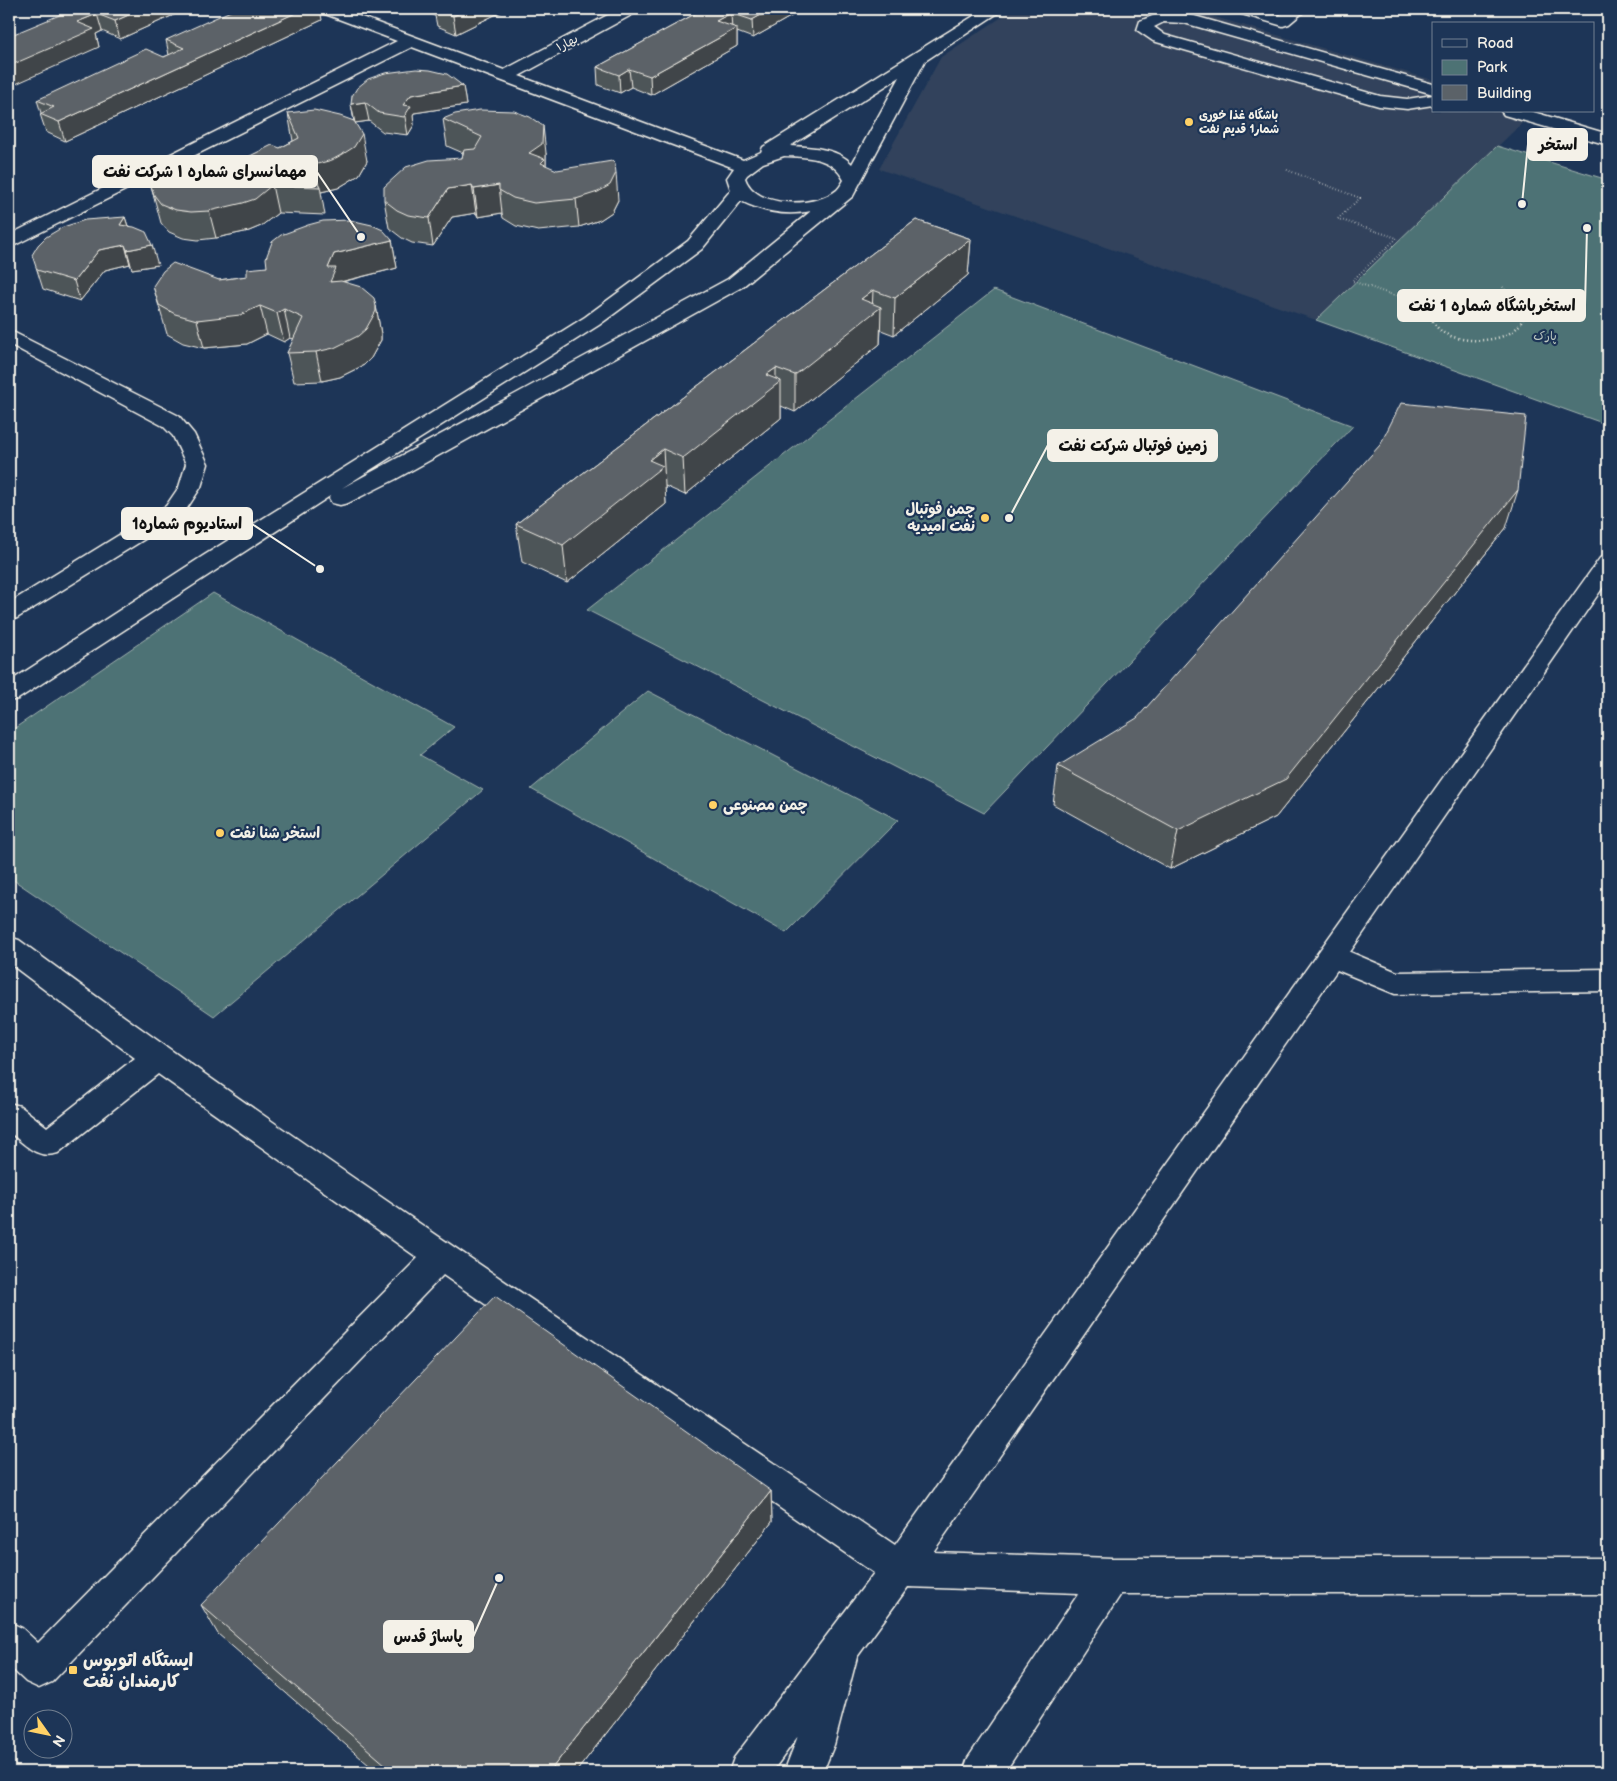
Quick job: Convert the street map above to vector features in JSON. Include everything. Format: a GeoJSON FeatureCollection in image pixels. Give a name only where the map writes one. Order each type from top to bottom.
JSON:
{"type":"FeatureCollection","features":[{"type":"Feature","properties":{"kind":"street"},"geometry":{"type":"LineString","coordinates":[[326,9],[744,166]]}},
{"type":"Feature","properties":{"kind":"street","name":"بهار۱"},"geometry":{"type":"LineString","coordinates":[[504,77],[631,9]]}},
{"type":"Feature","properties":{"kind":"street"},"geometry":{"type":"LineString","coordinates":[[849,186],[829,202],[805,208],[779,207],[756,201],[740,191],[736,178],[744,166],[996,9]]}},
{"type":"Feature","properties":{"kind":"street"},"geometry":{"type":"LineString","coordinates":[[1241,9],[1284,21],[1300,9]]}},
{"type":"Feature","properties":{"kind":"street"},"geometry":{"type":"LineString","coordinates":[[1432,89],[1186,18],[1162,17],[1146,24],[1145,30],[1159,38],[1379,101],[1407,104],[1432,100]]}},
{"type":"Feature","properties":{"kind":"street"},"geometry":{"type":"LineString","coordinates":[[9,242],[411,41]]}},
{"type":"Feature","properties":{"kind":"street"},"geometry":{"type":"LineString","coordinates":[[211,561],[388,474],[735,283],[849,186],[918,59]]}},
{"type":"Feature","properties":{"kind":"street"},"geometry":{"type":"LineString","coordinates":[[1513,112],[1608,140]]}},
{"type":"Feature","properties":{"kind":"street"},"geometry":{"type":"LineString","coordinates":[[761,156],[784,151],[810,152],[832,158],[848,168],[849,186]]}},
{"type":"Feature","properties":{"kind":"street"},"geometry":{"type":"LineString","coordinates":[[9,693],[211,561],[592,321],[695,245],[740,191]]}},
{"type":"Feature","properties":{"kind":"street"},"geometry":{"type":"LineString","coordinates":[[9,336],[171,421],[183,434],[197,464],[190,487],[174,511],[9,613]]}},
{"type":"Feature","properties":{"kind":"street"},"geometry":{"type":"LineString","coordinates":[[748,1772],[900,1569],[1608,563]]}},
{"type":"Feature","properties":{"kind":"street"},"geometry":{"type":"LineString","coordinates":[[9,948],[157,1058],[442,1256],[900,1569],[1112,1576],[1608,1576]]}},
{"type":"Feature","properties":{"kind":"street"},"geometry":{"type":"LineString","coordinates":[[1332,956],[1395,983],[1608,980]]}},
{"type":"Feature","properties":{"kind":"street"},"geometry":{"type":"LineString","coordinates":[[9,1115],[47,1144],[157,1058]]}},
{"type":"Feature","properties":{"kind":"street"},"geometry":{"type":"LineString","coordinates":[[9,1641],[39,1669],[442,1256]]}},
{"type":"Feature","properties":{"kind":"street"},"geometry":{"type":"LineString","coordinates":[[982,1772],[1112,1576]]}},
{"type":"Feature","properties":{"kind":"street"},"geometry":{"type":"LineString","coordinates":[[803,1772],[815,1745],[843,1644]]}},
{"type":"Feature","properties":{"kind":"path"},"geometry":{"type":"LineString","coordinates":[[1288,170],[1360,198],[1338,219],[1397,238],[1352,281],[1433,309],[1433,322],[1443,333],[1466,340],[1487,339],[1504,335],[1518,327],[1524,315],[1503,287]]}},
{"type":"Feature","properties":{"kind":"shaded area"},"geometry":{"type":"Polygon","coordinates":[[[1014,9],[1187,9],[1432,80],[1432,112],[1534,112],[1316,320],[879,169],[941,57],[1014,9]]]}},
{"type":"Feature","properties":{"kind":"green space","name":"پارک"},"geometry":{"type":"Polygon","coordinates":[[[1497,146],[1608,180],[1608,425],[1316,320],[1497,146]]]}},
{"type":"Feature","properties":{"kind":"green space","name":"چمن فوتبال نفت امیدیه"},"geometry":{"type":"Polygon","coordinates":[[[994,290],[1353,426],[984,813],[587,610],[994,290]]]}},
{"type":"Feature","properties":{"kind":"green space","name":"استخر شنا نفت"},"geometry":{"type":"Polygon","coordinates":[[[213,593],[454,727],[420,755],[483,790],[214,1016],[9,877],[9,732],[213,593]]]}},
{"type":"Feature","properties":{"kind":"green space","name":"چمن مصنوعی"},"geometry":{"type":"Polygon","coordinates":[[[648,691],[898,820],[786,933],[531,789],[648,691]]]}},
{"type":"Feature","properties":{"kind":"building"},"geometry":{"type":"Polygon","coordinates":[[[74,9],[142,9],[115,21],[97,14],[77,22],[94,29],[9,66],[9,36],[74,9]]]}},
{"type":"Feature","properties":{"kind":"building"},"geometry":{"type":"Polygon","coordinates":[[[235,9],[304,9],[59,122],[40,114],[54,107],[37,100],[146,49],[164,57],[184,48],[166,40],[235,9]]]}},
{"type":"Feature","properties":{"kind":"building"},"geometry":{"type":"Polygon","coordinates":[[[435,9],[469,9],[453,16],[435,9]]]}},
{"type":"Feature","properties":{"kind":"building"},"geometry":{"type":"Polygon","coordinates":[[[704,9],[772,9],[752,20],[731,13],[716,21],[737,28],[650,76],[629,69],[619,75],[597,67],[704,9]]]}},
{"type":"Feature","properties":{"kind":"building"},"geometry":{"type":"Polygon","coordinates":[[[416,69],[447,74],[463,86],[411,95],[403,105],[411,106],[404,117],[379,113],[365,102],[351,104],[352,96],[357,88],[368,79],[385,73],[416,69]]]}},
{"type":"Feature","properties":{"kind":"building"},"geometry":{"type":"Polygon","coordinates":[[[314,110],[354,121],[362,134],[354,147],[343,154],[332,160],[310,166],[320,187],[272,185],[255,199],[243,203],[209,211],[191,212],[176,210],[161,204],[154,195],[151,186],[154,174],[214,179],[233,170],[230,166],[272,145],[280,148],[299,138],[288,113],[314,110]]]}},
{"type":"Feature","properties":{"kind":"building"},"geometry":{"type":"Polygon","coordinates":[[[480,110],[514,111],[530,117],[543,126],[542,144],[529,153],[545,159],[541,163],[557,170],[612,161],[615,164],[616,173],[610,185],[598,192],[576,199],[534,203],[513,198],[499,190],[499,185],[474,189],[472,185],[448,189],[429,218],[408,215],[397,210],[384,200],[384,187],[406,167],[429,160],[462,158],[464,150],[475,149],[482,137],[443,119],[455,114],[480,110]]]}},
{"type":"Feature","properties":{"kind":"building"},"geometry":{"type":"Polygon","coordinates":[[[125,217],[120,225],[134,227],[146,232],[152,245],[127,250],[125,245],[99,250],[74,281],[37,270],[32,255],[46,237],[63,227],[85,220],[125,217]]]}},
{"type":"Feature","properties":{"kind":"building"},"geometry":{"type":"Polygon","coordinates":[[[350,220],[372,225],[383,230],[392,240],[334,254],[328,268],[336,268],[330,282],[341,281],[361,287],[374,298],[376,311],[366,329],[358,336],[334,348],[316,352],[287,353],[303,318],[284,309],[277,313],[260,306],[240,315],[197,320],[175,314],[159,305],[153,286],[163,271],[173,263],[219,280],[247,276],[247,269],[267,267],[266,258],[272,242],[281,235],[323,221],[350,220]]]}},
{"type":"Feature","properties":{"kind":"building"},"geometry":{"type":"Polygon","coordinates":[[[916,220],[971,239],[895,298],[873,290],[861,299],[881,307],[795,375],[776,368],[766,375],[781,381],[683,458],[663,449],[649,460],[663,466],[563,545],[516,524],[916,220]]]}},
{"type":"Feature","properties":{"kind":"building"},"geometry":{"type":"Polygon","coordinates":[[[1401,403],[1526,416],[1518,490],[1286,779],[1178,831],[1058,766],[1137,718],[1380,445],[1401,403]]]}},
{"type":"Feature","properties":{"kind":"building"},"geometry":{"type":"Polygon","coordinates":[[[495,1296],[771,1491],[549,1772],[394,1772],[201,1605],[495,1296]]]}},
{"type":"Feature","properties":{"kind":"place","name":"باشگاه غذا خوری شمار1 قدیم نفت"},"geometry":{"type":"Point","coordinates":[1189,122]}},
{"type":"Feature","properties":{"kind":"place","name":"استخر"},"geometry":{"type":"Point","coordinates":[1522,204]}},
{"type":"Feature","properties":{"kind":"place","name":"استخرباشگاه شماره 1 نفت"},"geometry":{"type":"Point","coordinates":[1587,228]}},
{"type":"Feature","properties":{"kind":"place","name":"مهمانسرای شماره ۱ شرکت نفت"},"geometry":{"type":"Point","coordinates":[361,237]}},
{"type":"Feature","properties":{"kind":"place","name":"چمن فوتبال نفت امیدیه"},"geometry":{"type":"Point","coordinates":[985,518]}},
{"type":"Feature","properties":{"kind":"place","name":"زمین فوتبال شرکت نفت"},"geometry":{"type":"Point","coordinates":[1009,518]}},
{"type":"Feature","properties":{"kind":"place","name":"استادیوم شماره1"},"geometry":{"type":"Point","coordinates":[320,569]}},
{"type":"Feature","properties":{"kind":"place","name":"چمن مصنوعی"},"geometry":{"type":"Point","coordinates":[713,805]}},
{"type":"Feature","properties":{"kind":"place","name":"استخر شنا نفت"},"geometry":{"type":"Point","coordinates":[220,833]}},
{"type":"Feature","properties":{"kind":"place","name":"پاساژ قدس"},"geometry":{"type":"Point","coordinates":[499,1578]}},
{"type":"Feature","properties":{"kind":"place","name":"ایستگاه اتوبوس کارمندان نفت"},"geometry":{"type":"Point","coordinates":[73,1670]}}]}
